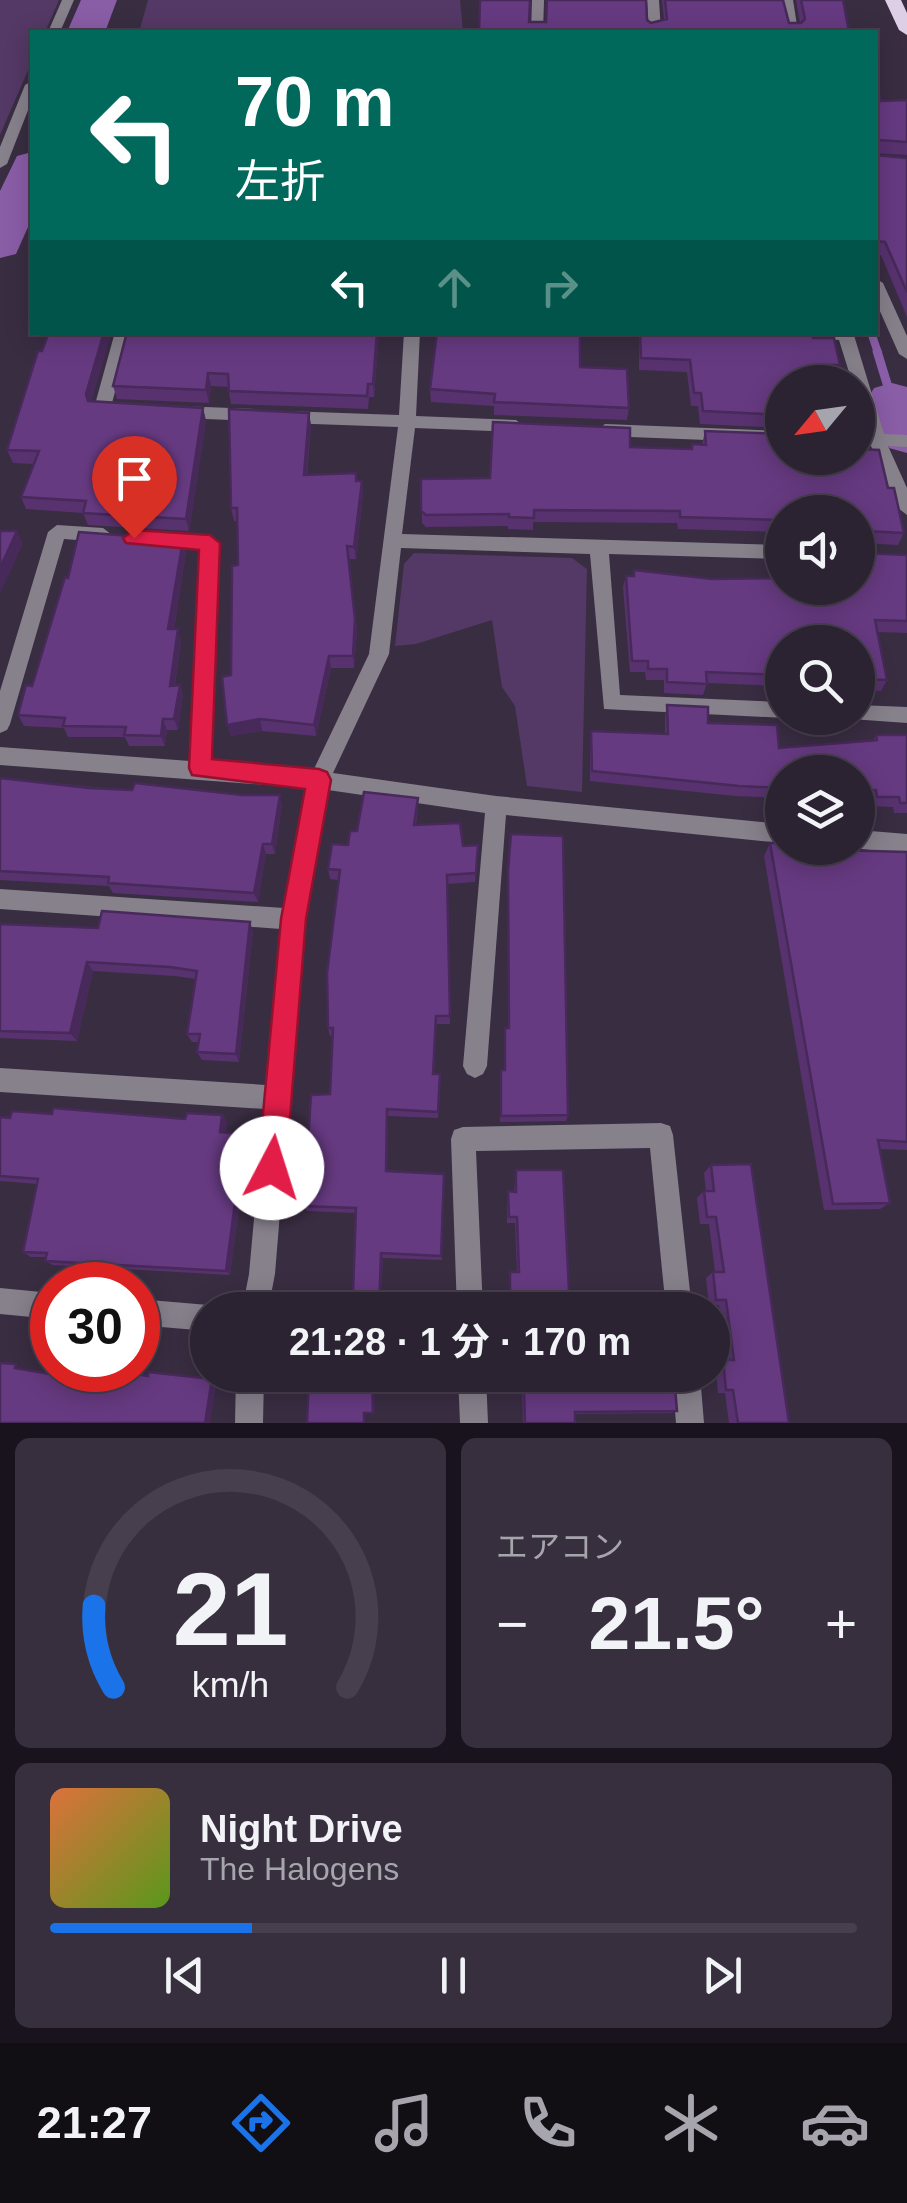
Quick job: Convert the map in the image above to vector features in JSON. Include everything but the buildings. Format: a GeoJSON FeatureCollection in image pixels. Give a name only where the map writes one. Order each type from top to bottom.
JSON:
{"type":"FeatureCollection","features":[{"type":"Feature","properties":{"kind":"main road"},"geometry":{"type":"LineString","coordinates":[[893,0],[907,30]]}},
{"type":"Feature","properties":{"kind":"street"},"geometry":{"type":"LineString","coordinates":[[55,30],[68,0]]}},
{"type":"Feature","properties":{"kind":"street"},"geometry":{"type":"LineString","coordinates":[[538,0],[538,30]]}},
{"type":"Feature","properties":{"kind":"street"},"geometry":{"type":"LineString","coordinates":[[653,0],[655,30]]}},
{"type":"Feature","properties":{"kind":"street"},"geometry":{"type":"LineString","coordinates":[[787,0],[792,30]]}},
{"type":"Feature","properties":{"kind":"street"},"geometry":{"type":"LineString","coordinates":[[0,164],[30,90]]}},
{"type":"Feature","properties":{"kind":"street"},"geometry":{"type":"LineString","coordinates":[[878,289],[907,354]]}},
{"type":"Feature","properties":{"kind":"street"},"geometry":{"type":"LineString","coordinates":[[123,335],[102,408],[140,410]]}},
{"type":"Feature","properties":{"kind":"street"},"geometry":{"type":"LineString","coordinates":[[258,1292],[293,919],[319,780],[379,654],[407,422],[412,335]]}},
{"type":"Feature","properties":{"kind":"street"},"geometry":{"type":"LineString","coordinates":[[846,335],[877,440],[907,508]]}},
{"type":"Feature","properties":{"kind":"street"},"geometry":{"type":"LineString","coordinates":[[160,411],[526,427]]}},
{"type":"Feature","properties":{"kind":"street"},"geometry":{"type":"LineString","coordinates":[[585,429],[765,435]]}},
{"type":"Feature","properties":{"kind":"street"},"geometry":{"type":"LineString","coordinates":[[877,440],[907,440]]}},
{"type":"Feature","properties":{"kind":"street"},"geometry":{"type":"LineString","coordinates":[[0,724],[58,532],[210,543],[200,768]]}},
{"type":"Feature","properties":{"kind":"street"},"geometry":{"type":"LineString","coordinates":[[392,541],[765,551]]}},
{"type":"Feature","properties":{"kind":"street"},"geometry":{"type":"LineString","coordinates":[[599,546],[611,703],[765,709]]}},
{"type":"Feature","properties":{"kind":"street"},"geometry":{"type":"LineString","coordinates":[[875,714],[907,715]]}},
{"type":"Feature","properties":{"kind":"street"},"geometry":{"type":"LineString","coordinates":[[0,756],[200,768],[319,780],[496,806],[765,832]]}},
{"type":"Feature","properties":{"kind":"street"},"geometry":{"type":"LineString","coordinates":[[474,1066],[496,806]]}},
{"type":"Feature","properties":{"kind":"street"},"geometry":{"type":"LineString","coordinates":[[875,841],[907,844]]}},
{"type":"Feature","properties":{"kind":"street"},"geometry":{"type":"LineString","coordinates":[[0,900],[293,919]]}},
{"type":"Feature","properties":{"kind":"street"},"geometry":{"type":"LineString","coordinates":[[0,1080],[278,1098]]}},
{"type":"Feature","properties":{"kind":"street"},"geometry":{"type":"LineString","coordinates":[[469,1292],[463,1139],[661,1135],[677,1292]]}},
{"type":"Feature","properties":{"kind":"street"},"geometry":{"type":"LineString","coordinates":[[0,1302],[30,1304]]}},
{"type":"Feature","properties":{"kind":"street"},"geometry":{"type":"LineString","coordinates":[[160,1314],[190,1316]]}},
{"type":"Feature","properties":{"kind":"street"},"geometry":{"type":"LineString","coordinates":[[248,1423],[249,1392]]}},
{"type":"Feature","properties":{"kind":"street"},"geometry":{"type":"LineString","coordinates":[[473,1392],[474,1423]]}},
{"type":"Feature","properties":{"kind":"street"},"geometry":{"type":"LineString","coordinates":[[687,1392],[690,1423]]}},
{"type":"Feature","properties":{"kind":"shaded area"},"geometry":{"type":"Polygon","coordinates":[[[0,0],[59,0],[46,30],[30,30],[30,66],[0,135],[0,0]]]}},
{"type":"Feature","properties":{"kind":"shaded area"},"geometry":{"type":"Polygon","coordinates":[[[148,0],[460,0],[463,30],[140,30],[148,0]]]}},
{"type":"Feature","properties":{"kind":"shaded area"},"geometry":{"type":"Polygon","coordinates":[[[414,553],[572,558],[587,569],[582,792],[527,786],[515,706],[502,687],[492,620],[416,644],[395,646],[404,564],[414,553]]]}},
{"type":"Feature","properties":{"kind":"waterway"},"geometry":{"type":"LineString","coordinates":[[87,30],[99,0]]}},
{"type":"Feature","properties":{"kind":"waterway"},"geometry":{"type":"LineString","coordinates":[[0,244],[30,170]]}},
{"type":"Feature","properties":{"kind":"waterway"},"geometry":{"type":"LineString","coordinates":[[872,335],[878,353]]}},
{"type":"Feature","properties":{"kind":"waterway"},"geometry":{"type":"LineString","coordinates":[[877,351],[892,400]]}},
{"type":"Feature","properties":{"kind":"waterway"},"geometry":{"type":"LineString","coordinates":[[892,400],[907,435]]}},
{"type":"Feature","properties":{"kind":"route"},"geometry":{"type":"LineString","coordinates":[[134,538],[210,543],[200,768],[319,780],[293,919],[272,1168]]}}]}
